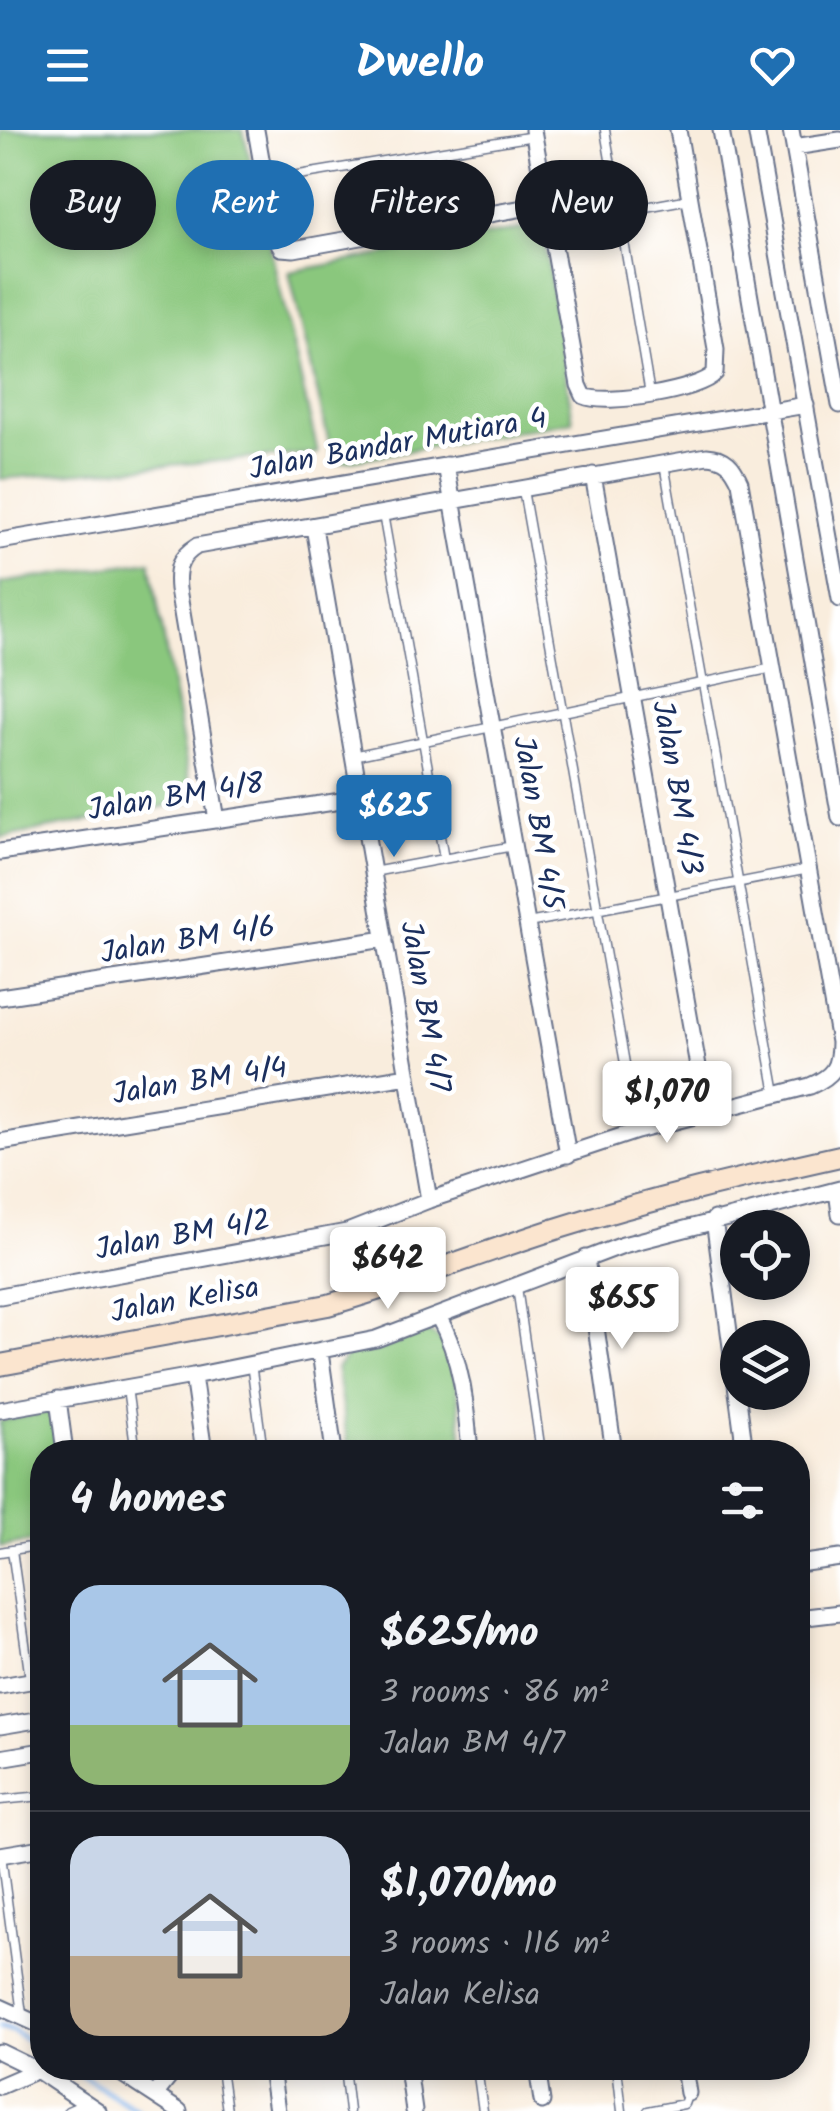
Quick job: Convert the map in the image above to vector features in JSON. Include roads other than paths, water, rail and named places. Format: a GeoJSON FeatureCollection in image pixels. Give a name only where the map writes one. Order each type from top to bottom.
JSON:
{"type":"FeatureCollection","features":[{"type":"Feature","properties":{"kind":"main road","name":"Jalan Kelisa"},"geometry":{"type":"LineString","coordinates":[[0,1365],[328,1305],[563,1226],[840,1156]]}},
{"type":"Feature","properties":{"kind":"street"},"geometry":{"type":"LineString","coordinates":[[256,130],[260,160]]}},
{"type":"Feature","properties":{"kind":"street"},"geometry":{"type":"LineString","coordinates":[[554,250],[572,353],[584,396],[602,401],[709,380],[718,361],[678,130]]}},
{"type":"Feature","properties":{"kind":"street"},"geometry":{"type":"LineString","coordinates":[[721,130],[840,818]]}},
{"type":"Feature","properties":{"kind":"street"},"geometry":{"type":"LineString","coordinates":[[756,130],[840,599]]}},
{"type":"Feature","properties":{"kind":"street"},"geometry":{"type":"LineString","coordinates":[[791,130],[840,405]]}},
{"type":"Feature","properties":{"kind":"street"},"geometry":{"type":"LineString","coordinates":[[534,133],[539,160]]}},
{"type":"Feature","properties":{"kind":"street"},"geometry":{"type":"LineString","coordinates":[[794,147],[840,140]]}},
{"type":"Feature","properties":{"kind":"street"},"geometry":{"type":"LineString","coordinates":[[314,245],[515,210]]}},
{"type":"Feature","properties":{"kind":"street","name":"Jalan Bandar Mutiara 4"},"geometry":{"type":"LineString","coordinates":[[0,541],[806,405]]}},
{"type":"Feature","properties":{"kind":"street"},"geometry":{"type":"LineString","coordinates":[[216,820],[176,572],[180,561],[197,546],[715,456],[732,466],[740,482],[839,1042]]}},
{"type":"Feature","properties":{"kind":"street","name":"Jalan BM 4/5"},"geometry":{"type":"LineString","coordinates":[[446,464],[568,1155]]}},
{"type":"Feature","properties":{"kind":"street","name":"Jalan BM 4/3"},"geometry":{"type":"LineString","coordinates":[[593,475],[706,1111]]}},
{"type":"Feature","properties":{"kind":"street","name":"Jalan BM 4/7"},"geometry":{"type":"LineString","coordinates":[[314,527],[429,1200]]}},
{"type":"Feature","properties":{"kind":"street","name":"Jalan BM 4/8"},"geometry":{"type":"LineString","coordinates":[[0,852],[360,798]]}},
{"type":"Feature","properties":{"kind":"street","name":"Jalan BM 4/6"},"geometry":{"type":"LineString","coordinates":[[0,997],[384,939]]}},
{"type":"Feature","properties":{"kind":"street","name":"Jalan BM 4/2"},"geometry":{"type":"LineString","coordinates":[[0,1296],[310,1241],[362,1228],[429,1200],[637,1131],[810,1086],[833,1074],[839,1062],[839,1042]]}},
{"type":"Feature","properties":{"kind":"street","name":"Jalan BM 4/4"},"geometry":{"type":"LineString","coordinates":[[0,1142],[408,1076]]}},
{"type":"Feature","properties":{"kind":"street"},"geometry":{"type":"LineString","coordinates":[[0,1410],[376,1340],[586,1258],[714,1220],[838,1190],[840,1214]]}},
{"type":"Feature","properties":{"kind":"street"},"geometry":{"type":"LineString","coordinates":[[714,1220],[743,1440]]}},
{"type":"Feature","properties":{"kind":"street"},"geometry":{"type":"LineString","coordinates":[[586,1258],[612,1440]]}},
{"type":"Feature","properties":{"kind":"street"},"geometry":{"type":"LineString","coordinates":[[438,1316],[455,1354],[463,1385],[469,1440]]}},
{"type":"Feature","properties":{"kind":"street"},"geometry":{"type":"LineString","coordinates":[[320,1352],[332,1440]]}},
{"type":"Feature","properties":{"kind":"street"},"geometry":{"type":"LineString","coordinates":[[193,1376],[202,1440]]}},
{"type":"Feature","properties":{"kind":"street"},"geometry":{"type":"LineString","coordinates":[[58,1399],[63,1440]]}},
{"type":"Feature","properties":{"kind":"street"},"geometry":{"type":"LineString","coordinates":[[810,1562],[840,1558]]}},
{"type":"Feature","properties":{"kind":"street"},"geometry":{"type":"LineString","coordinates":[[810,1616],[840,1612]]}},
{"type":"Feature","properties":{"kind":"street"},"geometry":{"type":"LineString","coordinates":[[0,1686],[30,1681]]}},
{"type":"Feature","properties":{"kind":"street"},"geometry":{"type":"LineString","coordinates":[[0,1726],[30,1722]]}},
{"type":"Feature","properties":{"kind":"street"},"geometry":{"type":"LineString","coordinates":[[0,1758],[30,1753]]}},
{"type":"Feature","properties":{"kind":"street"},"geometry":{"type":"LineString","coordinates":[[0,1855],[30,1850]]}},
{"type":"Feature","properties":{"kind":"street"},"geometry":{"type":"LineString","coordinates":[[0,2007],[30,2020]]}},
{"type":"Feature","properties":{"kind":"street"},"geometry":{"type":"LineString","coordinates":[[0,2052],[30,2067]]}},
{"type":"Feature","properties":{"kind":"street"},"geometry":{"type":"LineString","coordinates":[[0,2086],[30,2073]]}},
{"type":"Feature","properties":{"kind":"street"},"geometry":{"type":"LineString","coordinates":[[52,2080],[92,2107]]}},
{"type":"Feature","properties":{"kind":"street"},"geometry":{"type":"LineString","coordinates":[[137,2080],[179,2111]]}},
{"type":"Feature","properties":{"kind":"street"},"geometry":{"type":"LineString","coordinates":[[155,2095],[167,2080]]}},
{"type":"Feature","properties":{"kind":"street"},"geometry":{"type":"LineString","coordinates":[[273,2080],[277,2111]]}},
{"type":"Feature","properties":{"kind":"street"},"geometry":{"type":"LineString","coordinates":[[410,2080],[414,2111]]}},
{"type":"Feature","properties":{"kind":"street"},"geometry":{"type":"LineString","coordinates":[[539,2080],[542,2101]]}},
{"type":"Feature","properties":{"kind":"street"},"geometry":{"type":"LineString","coordinates":[[686,2080],[688,2093]]}},
{"type":"Feature","properties":{"kind":"lane"},"geometry":{"type":"LineString","coordinates":[[605,130],[610,160]]}},
{"type":"Feature","properties":{"kind":"lane"},"geometry":{"type":"LineString","coordinates":[[314,171],[534,133]]}},
{"type":"Feature","properties":{"kind":"lane"},"geometry":{"type":"LineString","coordinates":[[648,207],[690,199]]}},
{"type":"Feature","properties":{"kind":"lane"},"geometry":{"type":"LineString","coordinates":[[626,250],[650,394]]}},
{"type":"Feature","properties":{"kind":"lane"},"geometry":{"type":"LineString","coordinates":[[664,463],[776,1094]]}},
{"type":"Feature","properties":{"kind":"lane"},"geometry":{"type":"LineString","coordinates":[[522,488],[637,1131]]}},
{"type":"Feature","properties":{"kind":"lane"},"geometry":{"type":"LineString","coordinates":[[382,514],[444,859]]}},
{"type":"Feature","properties":{"kind":"lane"},"geometry":{"type":"LineString","coordinates":[[353,756],[773,668]]}},
{"type":"Feature","properties":{"kind":"lane"},"geometry":{"type":"LineString","coordinates":[[373,872],[513,846]]}},
{"type":"Feature","properties":{"kind":"lane"},"geometry":{"type":"LineString","coordinates":[[527,923],[808,869]]}},
{"type":"Feature","properties":{"kind":"lane"},"geometry":{"type":"LineString","coordinates":[[516,1287],[541,1440]]}},
{"type":"Feature","properties":{"kind":"lane"},"geometry":{"type":"LineString","coordinates":[[250,1364],[261,1440]]}},
{"type":"Feature","properties":{"kind":"lane"},"geometry":{"type":"LineString","coordinates":[[128,1388],[134,1440]]}},
{"type":"Feature","properties":{"kind":"lane"},"geometry":{"type":"LineString","coordinates":[[0,1552],[30,1548]]}},
{"type":"Feature","properties":{"kind":"lane"},"geometry":{"type":"LineString","coordinates":[[12,1550],[30,1648]]}},
{"type":"Feature","properties":{"kind":"lane"},"geometry":{"type":"LineString","coordinates":[[0,1800],[30,1797]]}},
{"type":"Feature","properties":{"kind":"lane"},"geometry":{"type":"LineString","coordinates":[[0,1855],[22,2016]]}},
{"type":"Feature","properties":{"kind":"lane"},"geometry":{"type":"LineString","coordinates":[[223,2080],[227,2111]]}},
{"type":"Feature","properties":{"kind":"lane"},"geometry":{"type":"LineString","coordinates":[[345,2080],[349,2111]]}},
{"type":"Feature","properties":{"kind":"lane"},"geometry":{"type":"LineString","coordinates":[[479,2080],[483,2111]]}},
{"type":"Feature","properties":{"kind":"lane"},"geometry":{"type":"LineString","coordinates":[[618,2080],[622,2111]]}},
{"type":"Feature","properties":{"kind":"lane"},"geometry":{"type":"LineString","coordinates":[[648,2111],[684,2104],[688,2093]]}},
{"type":"Feature","properties":{"kind":"lane"},"geometry":{"type":"LineString","coordinates":[[68,2111],[92,2107]]}},
{"type":"Feature","properties":{"kind":"waterway"},"geometry":{"type":"LineString","coordinates":[[0,2027],[30,2042]]}},
{"type":"Feature","properties":{"kind":"waterway"},"geometry":{"type":"LineString","coordinates":[[89,2080],[138,2111]]}}]}
